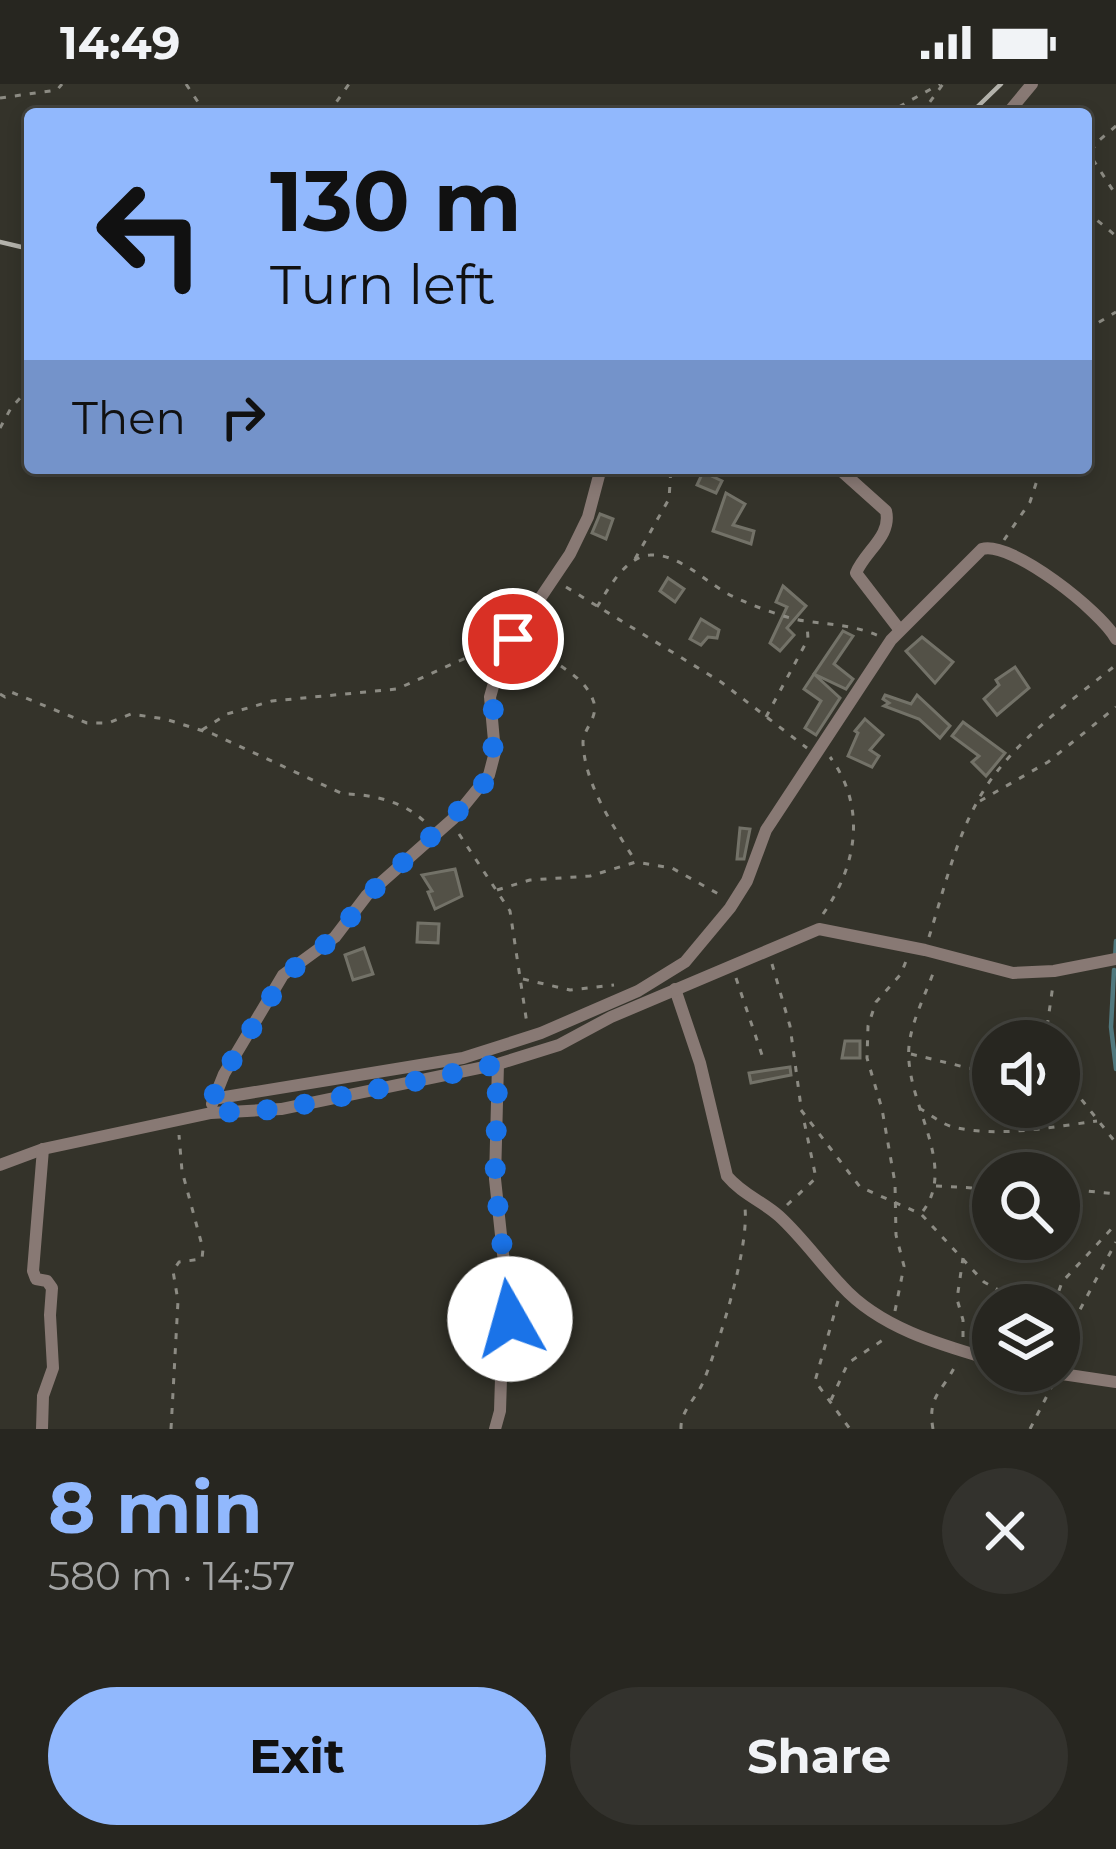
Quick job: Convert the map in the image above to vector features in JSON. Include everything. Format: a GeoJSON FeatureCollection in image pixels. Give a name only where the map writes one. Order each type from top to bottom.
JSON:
{"type":"FeatureCollection","features":[{"type":"Feature","properties":{"kind":"street"},"geometry":{"type":"LineString","coordinates":[[1012,108],[1032,84]]}},
{"type":"Feature","properties":{"kind":"street"},"geometry":{"type":"LineString","coordinates":[[212,1106],[284,976],[335,937],[368,895],[454,818],[489,776],[495,752],[490,697],[502,656],[554,580],[588,517],[599,474]]}},
{"type":"Feature","properties":{"kind":"street"},"geometry":{"type":"LineString","coordinates":[[845,474],[889,519],[856,573],[895,635]]}},
{"type":"Feature","properties":{"kind":"street"},"geometry":{"type":"LineString","coordinates":[[0,1165],[43,1149],[177,1121],[212,1106],[463,1058],[529,1037],[632,994],[686,962],[734,902],[766,830],[895,635],[982,549],[999,548],[1097,613],[1116,639]]}},
{"type":"Feature","properties":{"kind":"street"},"geometry":{"type":"LineString","coordinates":[[212,1106],[281,1109],[498,1064],[559,1046],[611,1017],[819,929],[1013,973],[1116,959]]}},
{"type":"Feature","properties":{"kind":"street"},"geometry":{"type":"LineString","coordinates":[[675,989],[700,1063],[727,1175],[738,1190],[776,1214],[829,1268],[842,1288],[897,1327],[972,1354]]}},
{"type":"Feature","properties":{"kind":"street"},"geometry":{"type":"LineString","coordinates":[[495,1429],[502,1346],[510,1319],[495,1179],[498,1064]]}},
{"type":"Feature","properties":{"kind":"street"},"geometry":{"type":"LineString","coordinates":[[42,1429],[43,1396],[54,1353],[52,1288],[47,1281],[36,1279],[33,1271],[43,1149]]}},
{"type":"Feature","properties":{"kind":"street"},"geometry":{"type":"LineString","coordinates":[[1080,1377],[1116,1382]]}},
{"type":"Feature","properties":{"kind":"path"},"geometry":{"type":"LineString","coordinates":[[0,98],[57,90],[62,84]]}},
{"type":"Feature","properties":{"kind":"path"},"geometry":{"type":"LineString","coordinates":[[897,108],[941,84]]}},
{"type":"Feature","properties":{"kind":"path"},"geometry":{"type":"LineString","coordinates":[[1092,151],[1116,126]]}},
{"type":"Feature","properties":{"kind":"path"},"geometry":{"type":"LineString","coordinates":[[1092,158],[1116,195]]}},
{"type":"Feature","properties":{"kind":"path"},"geometry":{"type":"LineString","coordinates":[[1092,216],[1116,236]]}},
{"type":"Feature","properties":{"kind":"path"},"geometry":{"type":"LineString","coordinates":[[0,428],[24,394]]}},
{"type":"Feature","properties":{"kind":"path"},"geometry":{"type":"LineString","coordinates":[[597,607],[634,562],[669,499],[671,474]]}},
{"type":"Feature","properties":{"kind":"path"},"geometry":{"type":"LineString","coordinates":[[999,548],[1030,502],[1039,474]]}},
{"type":"Feature","properties":{"kind":"path"},"geometry":{"type":"LineString","coordinates":[[634,562],[650,555],[683,564],[736,598],[807,622],[895,635]]}},
{"type":"Feature","properties":{"kind":"path"},"geometry":{"type":"LineString","coordinates":[[554,580],[721,682],[838,768],[854,807],[855,834],[846,874],[810,932]]}},
{"type":"Feature","properties":{"kind":"path"},"geometry":{"type":"LineString","coordinates":[[526,622],[536,647],[582,682],[592,697],[596,706],[583,736],[589,776],[636,862]]}},
{"type":"Feature","properties":{"kind":"path"},"geometry":{"type":"LineString","coordinates":[[766,716],[808,639],[807,622]]}},
{"type":"Feature","properties":{"kind":"path"},"geometry":{"type":"LineString","coordinates":[[201,730],[227,715],[272,700],[397,689],[481,651],[502,656]]}},
{"type":"Feature","properties":{"kind":"path"},"geometry":{"type":"LineString","coordinates":[[921,1214],[936,1186],[909,1040],[925,951],[946,878],[976,803],[1035,732],[1116,665]]}},
{"type":"Feature","properties":{"kind":"path"},"geometry":{"type":"LineString","coordinates":[[0,694],[15,693],[87,723],[108,723],[131,714],[201,730],[343,794],[364,794],[411,809],[437,834]]}},
{"type":"Feature","properties":{"kind":"path"},"geometry":{"type":"LineString","coordinates":[[976,803],[1048,762],[1116,707]]}},
{"type":"Feature","properties":{"kind":"path"},"geometry":{"type":"LineString","coordinates":[[454,818],[460,836],[510,911],[529,1037]]}},
{"type":"Feature","properties":{"kind":"path"},"geometry":{"type":"LineString","coordinates":[[497,890],[530,880],[590,876],[636,862],[672,868],[734,902]]}},
{"type":"Feature","properties":{"kind":"path"},"geometry":{"type":"LineString","coordinates":[[767,951],[790,1026],[816,1178],[776,1214]]}},
{"type":"Feature","properties":{"kind":"path"},"geometry":{"type":"LineString","coordinates":[[831,1400],[848,1363],[886,1340],[897,1327],[893,1305],[904,1266],[896,1235],[896,1200],[882,1108],[867,1058],[868,1026],[881,991],[925,951]]}},
{"type":"Feature","properties":{"kind":"path"},"geometry":{"type":"LineString","coordinates":[[731,966],[763,1058]]}},
{"type":"Feature","properties":{"kind":"path"},"geometry":{"type":"LineString","coordinates":[[1048,1020],[1054,971]]}},
{"type":"Feature","properties":{"kind":"path"},"geometry":{"type":"LineString","coordinates":[[521,979],[570,990],[615,985],[632,994]]}},
{"type":"Feature","properties":{"kind":"path"},"geometry":{"type":"LineString","coordinates":[[909,1054],[972,1069]]}},
{"type":"Feature","properties":{"kind":"path"},"geometry":{"type":"LineString","coordinates":[[1080,1098],[1116,1143]]}},
{"type":"Feature","properties":{"kind":"path"},"geometry":{"type":"LineString","coordinates":[[918,1107],[949,1126],[980,1130],[1097,1121]]}},
{"type":"Feature","properties":{"kind":"path"},"geometry":{"type":"LineString","coordinates":[[801,1110],[860,1187],[921,1214],[988,1284]]}},
{"type":"Feature","properties":{"kind":"path"},"geometry":{"type":"LineString","coordinates":[[171,1429],[178,1301],[173,1270],[179,1262],[202,1259],[203,1249],[182,1171],[177,1121]]}},
{"type":"Feature","properties":{"kind":"path"},"geometry":{"type":"LineString","coordinates":[[936,1186],[972,1188]]}},
{"type":"Feature","properties":{"kind":"path"},"geometry":{"type":"LineString","coordinates":[[681,1429],[681,1417],[704,1379],[741,1259],[747,1228],[738,1190]]}},
{"type":"Feature","properties":{"kind":"path"},"geometry":{"type":"LineString","coordinates":[[1080,1190],[1116,1194]]}},
{"type":"Feature","properties":{"kind":"path"},"geometry":{"type":"LineString","coordinates":[[1061,1284],[1116,1224]]}},
{"type":"Feature","properties":{"kind":"path"},"geometry":{"type":"LineString","coordinates":[[1080,1310],[1116,1242]]}},
{"type":"Feature","properties":{"kind":"path"},"geometry":{"type":"LineString","coordinates":[[933,1429],[930,1408],[949,1378],[964,1331],[957,1300],[963,1256]]}},
{"type":"Feature","properties":{"kind":"path"},"geometry":{"type":"LineString","coordinates":[[842,1288],[815,1381],[850,1429]]}},
{"type":"Feature","properties":{"kind":"path"},"geometry":{"type":"LineString","coordinates":[[1030,1429],[1050,1392]]}},
{"type":"Feature","properties":{"kind":"building"},"geometry":{"type":"Polygon","coordinates":[[[702,474],[722,481],[716,493],[697,485],[702,474]]]}},
{"type":"Feature","properties":{"kind":"building"},"geometry":{"type":"Polygon","coordinates":[[[726,493],[745,504],[733,525],[754,531],[751,544],[713,531],[726,493]]]}},
{"type":"Feature","properties":{"kind":"building"},"geometry":{"type":"Polygon","coordinates":[[[600,514],[613,519],[606,539],[592,533],[600,514]]]}},
{"type":"Feature","properties":{"kind":"building"},"geometry":{"type":"Polygon","coordinates":[[[668,578],[684,589],[675,602],[660,591],[668,578]]]}},
{"type":"Feature","properties":{"kind":"building"},"geometry":{"type":"Polygon","coordinates":[[[783,586],[806,606],[787,628],[794,635],[780,651],[770,643],[787,607],[776,602],[783,586]]]}},
{"type":"Feature","properties":{"kind":"building"},"geometry":{"type":"Polygon","coordinates":[[[701,619],[719,630],[717,638],[708,637],[701,645],[690,639],[701,619]]]}},
{"type":"Feature","properties":{"kind":"building"},"geometry":{"type":"Polygon","coordinates":[[[843,631],[853,636],[834,664],[853,679],[846,689],[814,674],[843,631]]]}},
{"type":"Feature","properties":{"kind":"building"},"geometry":{"type":"Polygon","coordinates":[[[922,637],[953,662],[935,683],[906,651],[922,637]]]}},
{"type":"Feature","properties":{"kind":"building"},"geometry":{"type":"Polygon","coordinates":[[[1015,667],[1029,688],[997,715],[984,699],[999,685],[996,680],[1015,667]]]}},
{"type":"Feature","properties":{"kind":"building"},"geometry":{"type":"Polygon","coordinates":[[[814,674],[840,698],[816,735],[805,728],[821,701],[804,689],[814,674]]]}},
{"type":"Feature","properties":{"kind":"building"},"geometry":{"type":"Polygon","coordinates":[[[885,695],[911,704],[917,695],[950,726],[940,738],[919,719],[884,706],[889,703],[885,695]]]}},
{"type":"Feature","properties":{"kind":"building"},"geometry":{"type":"Polygon","coordinates":[[[865,719],[883,735],[870,750],[879,756],[872,767],[848,756],[855,731],[865,719]]]}},
{"type":"Feature","properties":{"kind":"building"},"geometry":{"type":"Polygon","coordinates":[[[963,722],[1005,753],[986,776],[972,762],[979,756],[952,736],[963,722]]]}},
{"type":"Feature","properties":{"kind":"building"},"geometry":{"type":"Polygon","coordinates":[[[740,828],[750,829],[744,859],[737,859],[740,828]]]}},
{"type":"Feature","properties":{"kind":"building"},"geometry":{"type":"Polygon","coordinates":[[[455,869],[462,896],[435,909],[428,892],[432,891],[422,875],[455,869]]]}},
{"type":"Feature","properties":{"kind":"building"},"geometry":{"type":"Polygon","coordinates":[[[418,923],[439,924],[438,943],[417,942],[418,923]]]}},
{"type":"Feature","properties":{"kind":"building"},"geometry":{"type":"Polygon","coordinates":[[[364,948],[373,974],[353,980],[345,955],[364,948]]]}},
{"type":"Feature","properties":{"kind":"building"},"geometry":{"type":"Polygon","coordinates":[[[845,1041],[860,1041],[860,1058],[842,1058],[845,1041]]]}},
{"type":"Feature","properties":{"kind":"building"},"geometry":{"type":"Polygon","coordinates":[[[790,1067],[791,1075],[751,1083],[749,1073],[790,1067]]]}},
{"type":"Feature","properties":{"kind":"waterway"},"geometry":{"type":"LineString","coordinates":[[1115,959],[1116,941]]}},
{"type":"Feature","properties":{"kind":"waterway"},"geometry":{"type":"LineString","coordinates":[[1114,970],[1111,1027],[1116,1069]]}},
{"type":"Feature","properties":{"kind":"railway"},"geometry":{"type":"LineString","coordinates":[[976,108],[1001,84]]}},
{"type":"Feature","properties":{"kind":"railway"},"geometry":{"type":"LineString","coordinates":[[0,242],[24,248]]}},
{"type":"Feature","properties":{"kind":"route"},"geometry":{"type":"LineString","coordinates":[[510,1319],[495,1179],[498,1064],[281,1109],[211,1113],[224,1074],[284,976],[335,937],[368,895],[479,792],[495,752],[490,697],[502,656],[513,639]]}}]}
